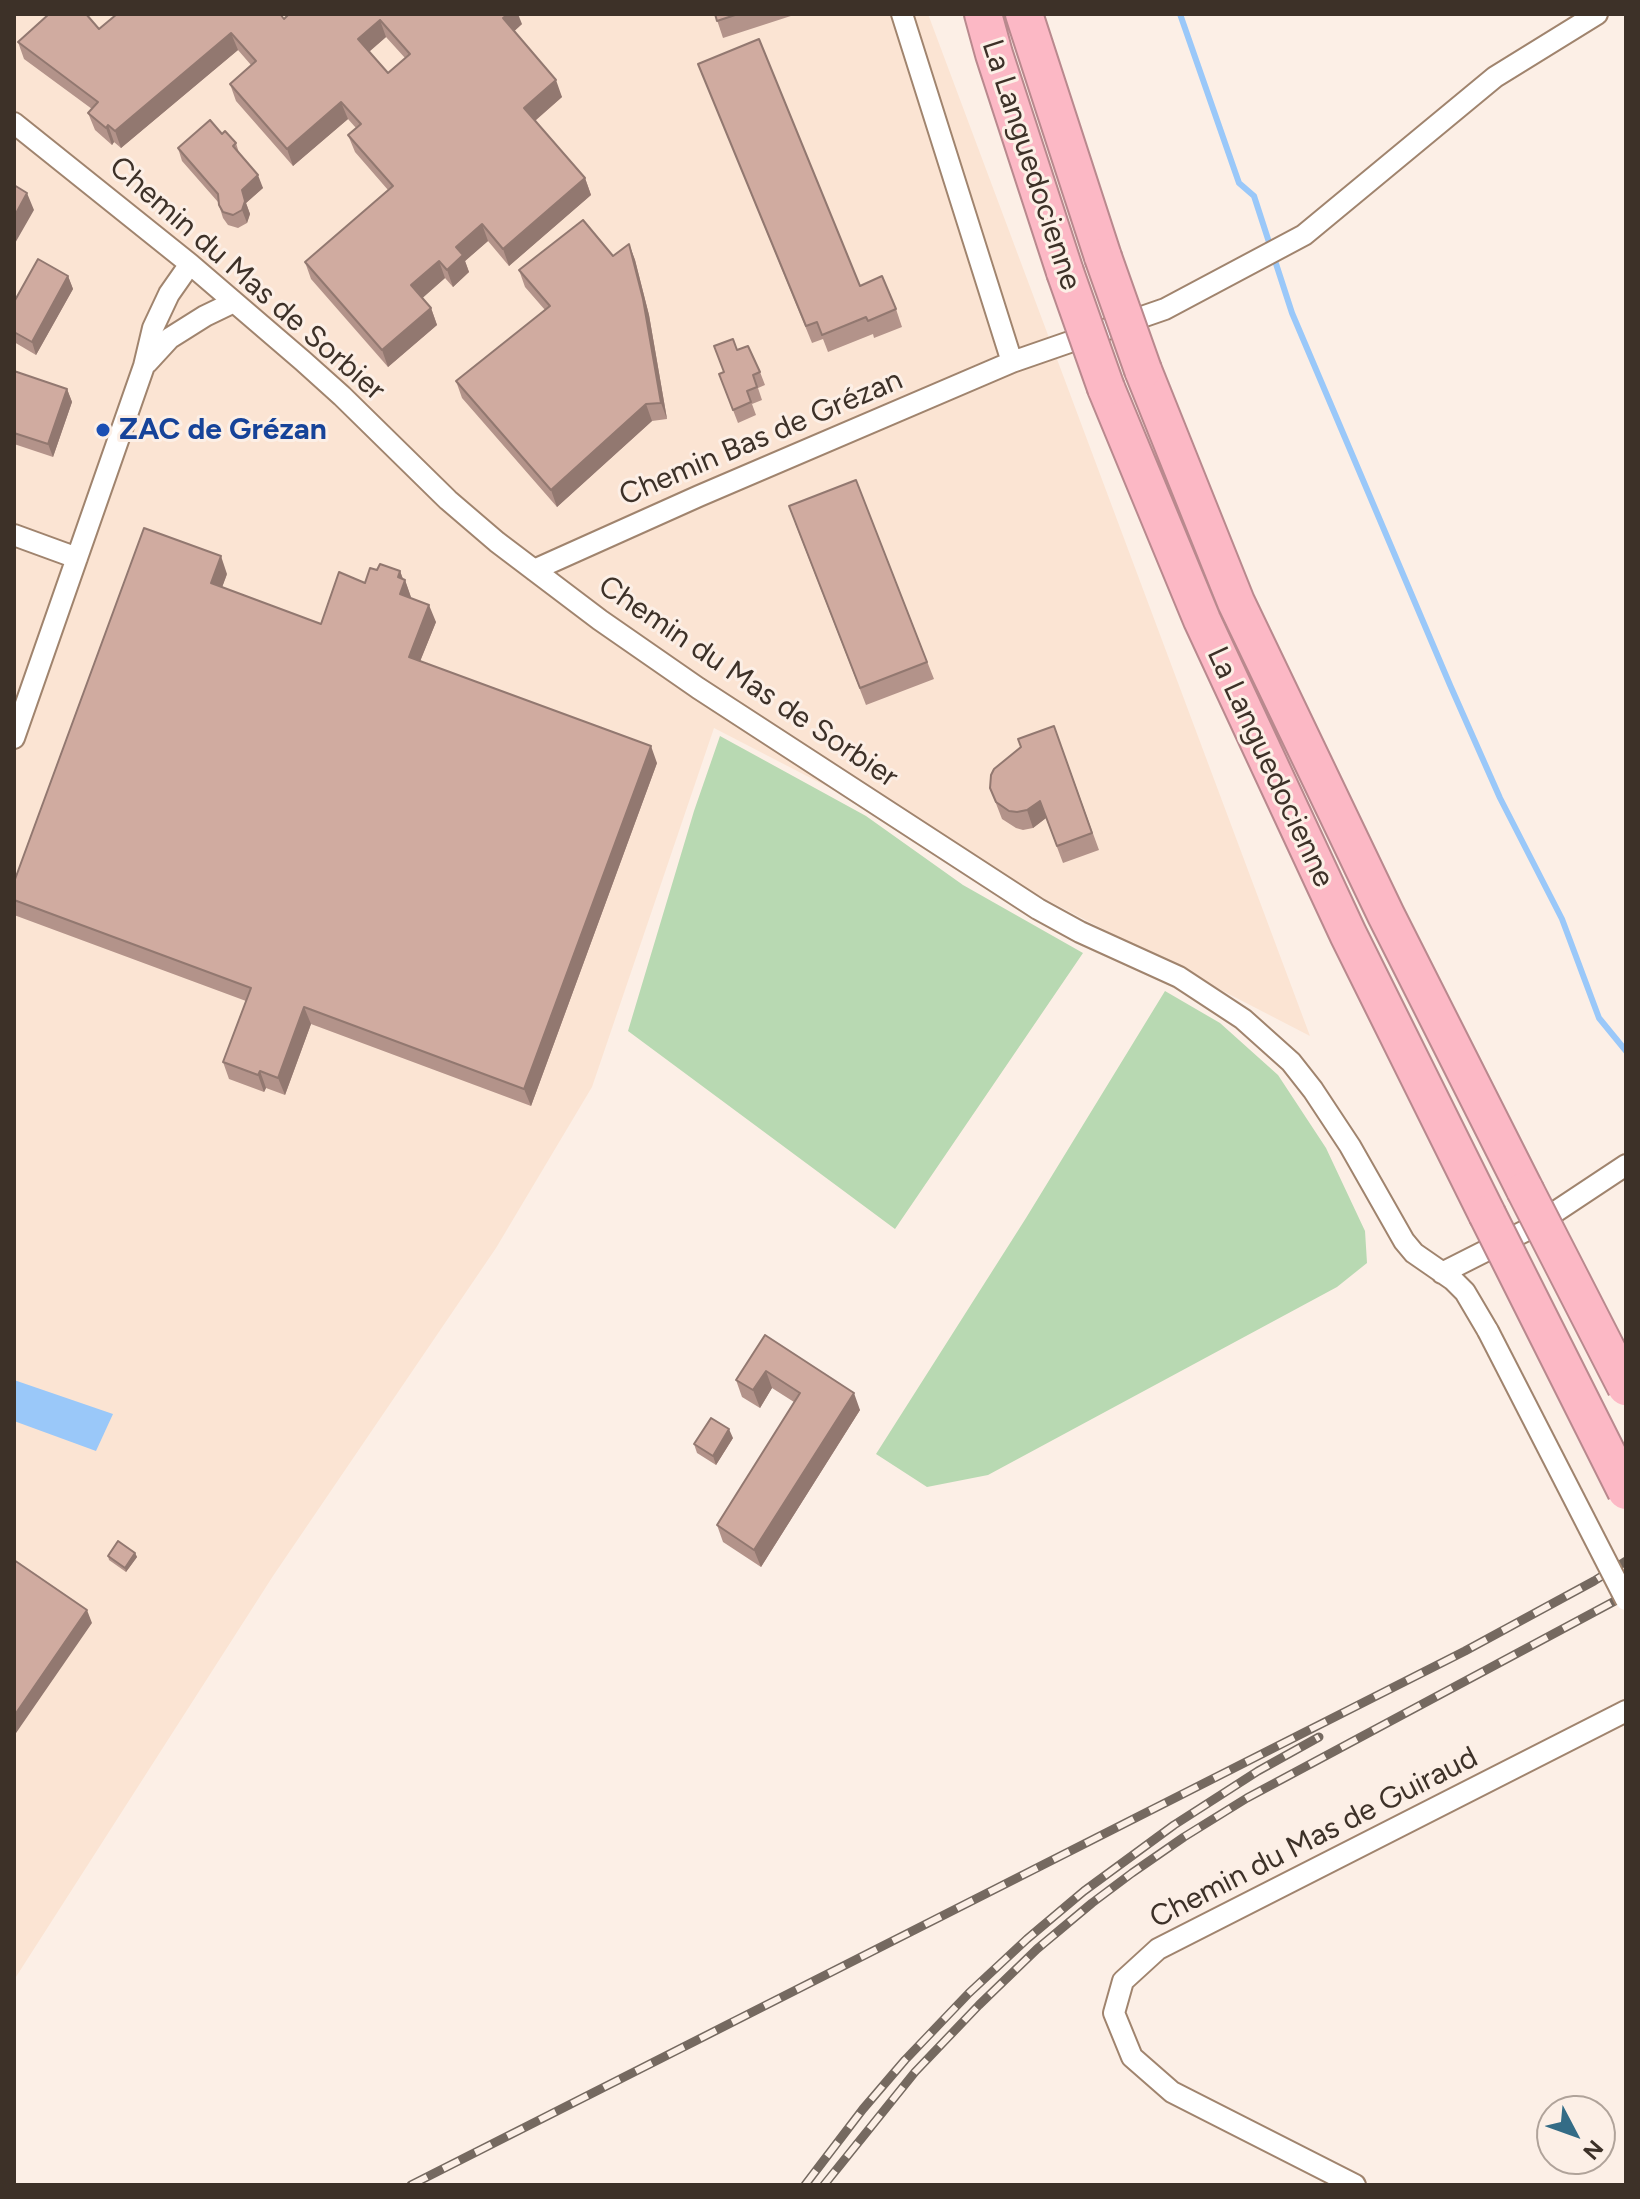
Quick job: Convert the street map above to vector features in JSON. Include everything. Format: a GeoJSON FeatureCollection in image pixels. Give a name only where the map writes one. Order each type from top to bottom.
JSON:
{"type":"FeatureCollection","features":[{"type":"Feature","properties":{"kind":"highway","name":"La Languedocienne"},"geometry":{"type":"LineString","coordinates":[[983,14],[1065,272],[1106,388],[1202,620],[1348,934],[1626,1491]]}},
{"type":"Feature","properties":{"kind":"highway","name":"La Languedocienne"},"geometry":{"type":"LineString","coordinates":[[1024,14],[1143,370],[1236,602],[1386,915],[1626,1387]]}},
{"type":"Feature","properties":{"kind":"street"},"geometry":{"type":"LineString","coordinates":[[902,14],[1012,362]]}},
{"type":"Feature","properties":{"kind":"street","name":"Chemin Bas de Grézan"},"geometry":{"type":"LineString","coordinates":[[534,570],[1012,362],[1165,309],[1304,235],[1495,77],[1597,14]]}},
{"type":"Feature","properties":{"kind":"street","name":"Chemin du Mas de Sorbier"},"geometry":{"type":"LineString","coordinates":[[14,123],[190,264],[342,396],[448,500],[534,570],[651,656],[1014,894],[1080,932],[1179,977],[1243,1019],[1291,1062],[1350,1146],[1404,1241],[1414,1253],[1465,1292],[1626,1600]]}},
{"type":"Feature","properties":{"kind":"street"},"geometry":{"type":"LineString","coordinates":[[14,738],[144,366],[153,328],[169,294],[190,264]]}},
{"type":"Feature","properties":{"kind":"street"},"geometry":{"type":"LineString","coordinates":[[144,366],[170,338],[234,302]]}},
{"type":"Feature","properties":{"kind":"street"},"geometry":{"type":"LineString","coordinates":[[14,535],[77,558]]}},
{"type":"Feature","properties":{"kind":"street"},"geometry":{"type":"LineString","coordinates":[[1442,1273],[1531,1228],[1626,1165]]}},
{"type":"Feature","properties":{"kind":"street","name":"Chemin du Mas de Guiraud"},"geometry":{"type":"LineString","coordinates":[[1355,2185],[1172,2092],[1132,2057],[1114,2013],[1123,1981],[1158,1949],[1626,1711]]}},
{"type":"Feature","properties":{"kind":"shaded area"},"geometry":{"type":"Polygon","coordinates":[[[14,14],[928,14],[1310,1036],[714,728],[592,1087],[496,1248],[273,1576],[14,1980],[14,14]]]}},
{"type":"Feature","properties":{"kind":"green space"},"geometry":{"type":"Polygon","coordinates":[[[720,736],[866,816],[963,885],[1083,953],[895,1229],[628,1031],[694,811],[720,736]]]}},
{"type":"Feature","properties":{"kind":"green space"},"geometry":{"type":"Polygon","coordinates":[[[1165,991],[1220,1023],[1278,1075],[1326,1148],[1365,1231],[1367,1263],[1337,1287],[988,1475],[927,1487],[876,1454],[1165,991]]]}},
{"type":"Feature","properties":{"kind":"water"},"geometry":{"type":"Polygon","coordinates":[[[14,1380],[113,1414],[96,1451],[14,1421],[14,1380]]]}},
{"type":"Feature","properties":{"kind":"building"},"geometry":{"type":"Polygon","coordinates":[[[49,14],[86,14],[99,29],[117,14],[280,14],[284,19],[289,14],[508,14],[503,18],[556,80],[524,108],[585,178],[503,249],[482,224],[456,247],[463,255],[447,270],[439,261],[411,285],[431,308],[382,350],[305,262],[393,186],[348,135],[361,124],[341,102],[287,149],[230,84],[256,61],[231,33],[115,131],[108,125],[106,128],[88,113],[98,102],[18,42],[49,14]],[[380,20],[358,39],[388,73],[410,54],[380,20]]]}},
{"type":"Feature","properties":{"kind":"building"},"geometry":{"type":"Polygon","coordinates":[[[715,14],[738,14],[717,21],[715,14]]]}},
{"type":"Feature","properties":{"kind":"building"},"geometry":{"type":"Polygon","coordinates":[[[759,39],[860,286],[882,276],[896,309],[822,335],[817,322],[806,326],[698,64],[759,39]]]}},
{"type":"Feature","properties":{"kind":"building"},"geometry":{"type":"Polygon","coordinates":[[[210,120],[222,134],[225,131],[236,143],[233,146],[258,175],[242,190],[245,201],[242,210],[233,215],[223,212],[218,194],[178,148],[210,120]]]}},
{"type":"Feature","properties":{"kind":"building"},"geometry":{"type":"Polygon","coordinates":[[[14,185],[27,193],[14,217],[14,185]]]}},
{"type":"Feature","properties":{"kind":"building"},"geometry":{"type":"Polygon","coordinates":[[[583,220],[613,256],[629,244],[643,299],[661,403],[646,404],[551,490],[456,381],[550,306],[519,270],[583,220]]]}},
{"type":"Feature","properties":{"kind":"building"},"geometry":{"type":"Polygon","coordinates":[[[38,259],[68,276],[32,342],[14,332],[14,302],[38,259]]]}},
{"type":"Feature","properties":{"kind":"building"},"geometry":{"type":"Polygon","coordinates":[[[733,339],[737,350],[748,346],[760,372],[753,375],[757,387],[747,391],[751,402],[733,410],[719,374],[724,372],[714,346],[733,339]]]}},
{"type":"Feature","properties":{"kind":"building"},"geometry":{"type":"Polygon","coordinates":[[[14,371],[67,389],[48,444],[14,433],[14,371]]]}},
{"type":"Feature","properties":{"kind":"building"},"geometry":{"type":"Polygon","coordinates":[[[856,480],[927,662],[860,688],[789,506],[856,480]]]}},
{"type":"Feature","properties":{"kind":"building"},"geometry":{"type":"Polygon","coordinates":[[[144,528],[221,556],[211,583],[321,624],[339,572],[365,583],[370,568],[377,570],[380,564],[400,571],[398,577],[405,580],[400,594],[429,605],[409,657],[651,746],[524,1089],[304,1007],[278,1078],[260,1071],[258,1075],[223,1062],[251,988],[14,900],[14,882],[144,528]]]}},
{"type":"Feature","properties":{"kind":"building"},"geometry":{"type":"Polygon","coordinates":[[[1054,726],[1092,833],[1057,846],[1040,801],[1027,810],[1009,811],[996,802],[990,788],[994,769],[1021,747],[1018,739],[1054,726]]]}},
{"type":"Feature","properties":{"kind":"building"},"geometry":{"type":"Polygon","coordinates":[[[765,1335],[854,1393],[754,1550],[717,1525],[800,1393],[766,1371],[753,1390],[736,1380],[765,1335]]]}},
{"type":"Feature","properties":{"kind":"building"},"geometry":{"type":"Polygon","coordinates":[[[711,1418],[729,1429],[713,1456],[694,1444],[711,1418]]]}},
{"type":"Feature","properties":{"kind":"building"},"geometry":{"type":"Polygon","coordinates":[[[118,1541],[135,1553],[125,1568],[108,1556],[118,1541]]]}},
{"type":"Feature","properties":{"kind":"building"},"geometry":{"type":"Polygon","coordinates":[[[14,1560],[87,1610],[14,1716],[14,1560]]]}},
{"type":"Feature","properties":{"kind":"waterway"},"geometry":{"type":"LineString","coordinates":[[1180,14],[1239,183],[1254,196],[1292,313],[1450,685],[1500,798],[1562,919],[1599,1018],[1626,1051]]}},
{"type":"Feature","properties":{"kind":"railway"},"geometry":{"type":"LineString","coordinates":[[411,2185],[1465,1651],[1626,1561]]}},
{"type":"Feature","properties":{"kind":"railway"},"geometry":{"type":"LineString","coordinates":[[824,2185],[915,2072],[979,2005],[1037,1949],[1132,1873],[1247,1798],[1626,1595]]}},
{"type":"Feature","properties":{"kind":"railway"},"geometry":{"type":"LineString","coordinates":[[805,2185],[905,2060],[969,1993],[1027,1939],[1084,1891],[1174,1825],[1258,1771],[1319,1737]]}},
{"type":"Feature","properties":{"kind":"place","name":"ZAC de Grézan"},"geometry":{"type":"Point","coordinates":[103,430]}}]}
